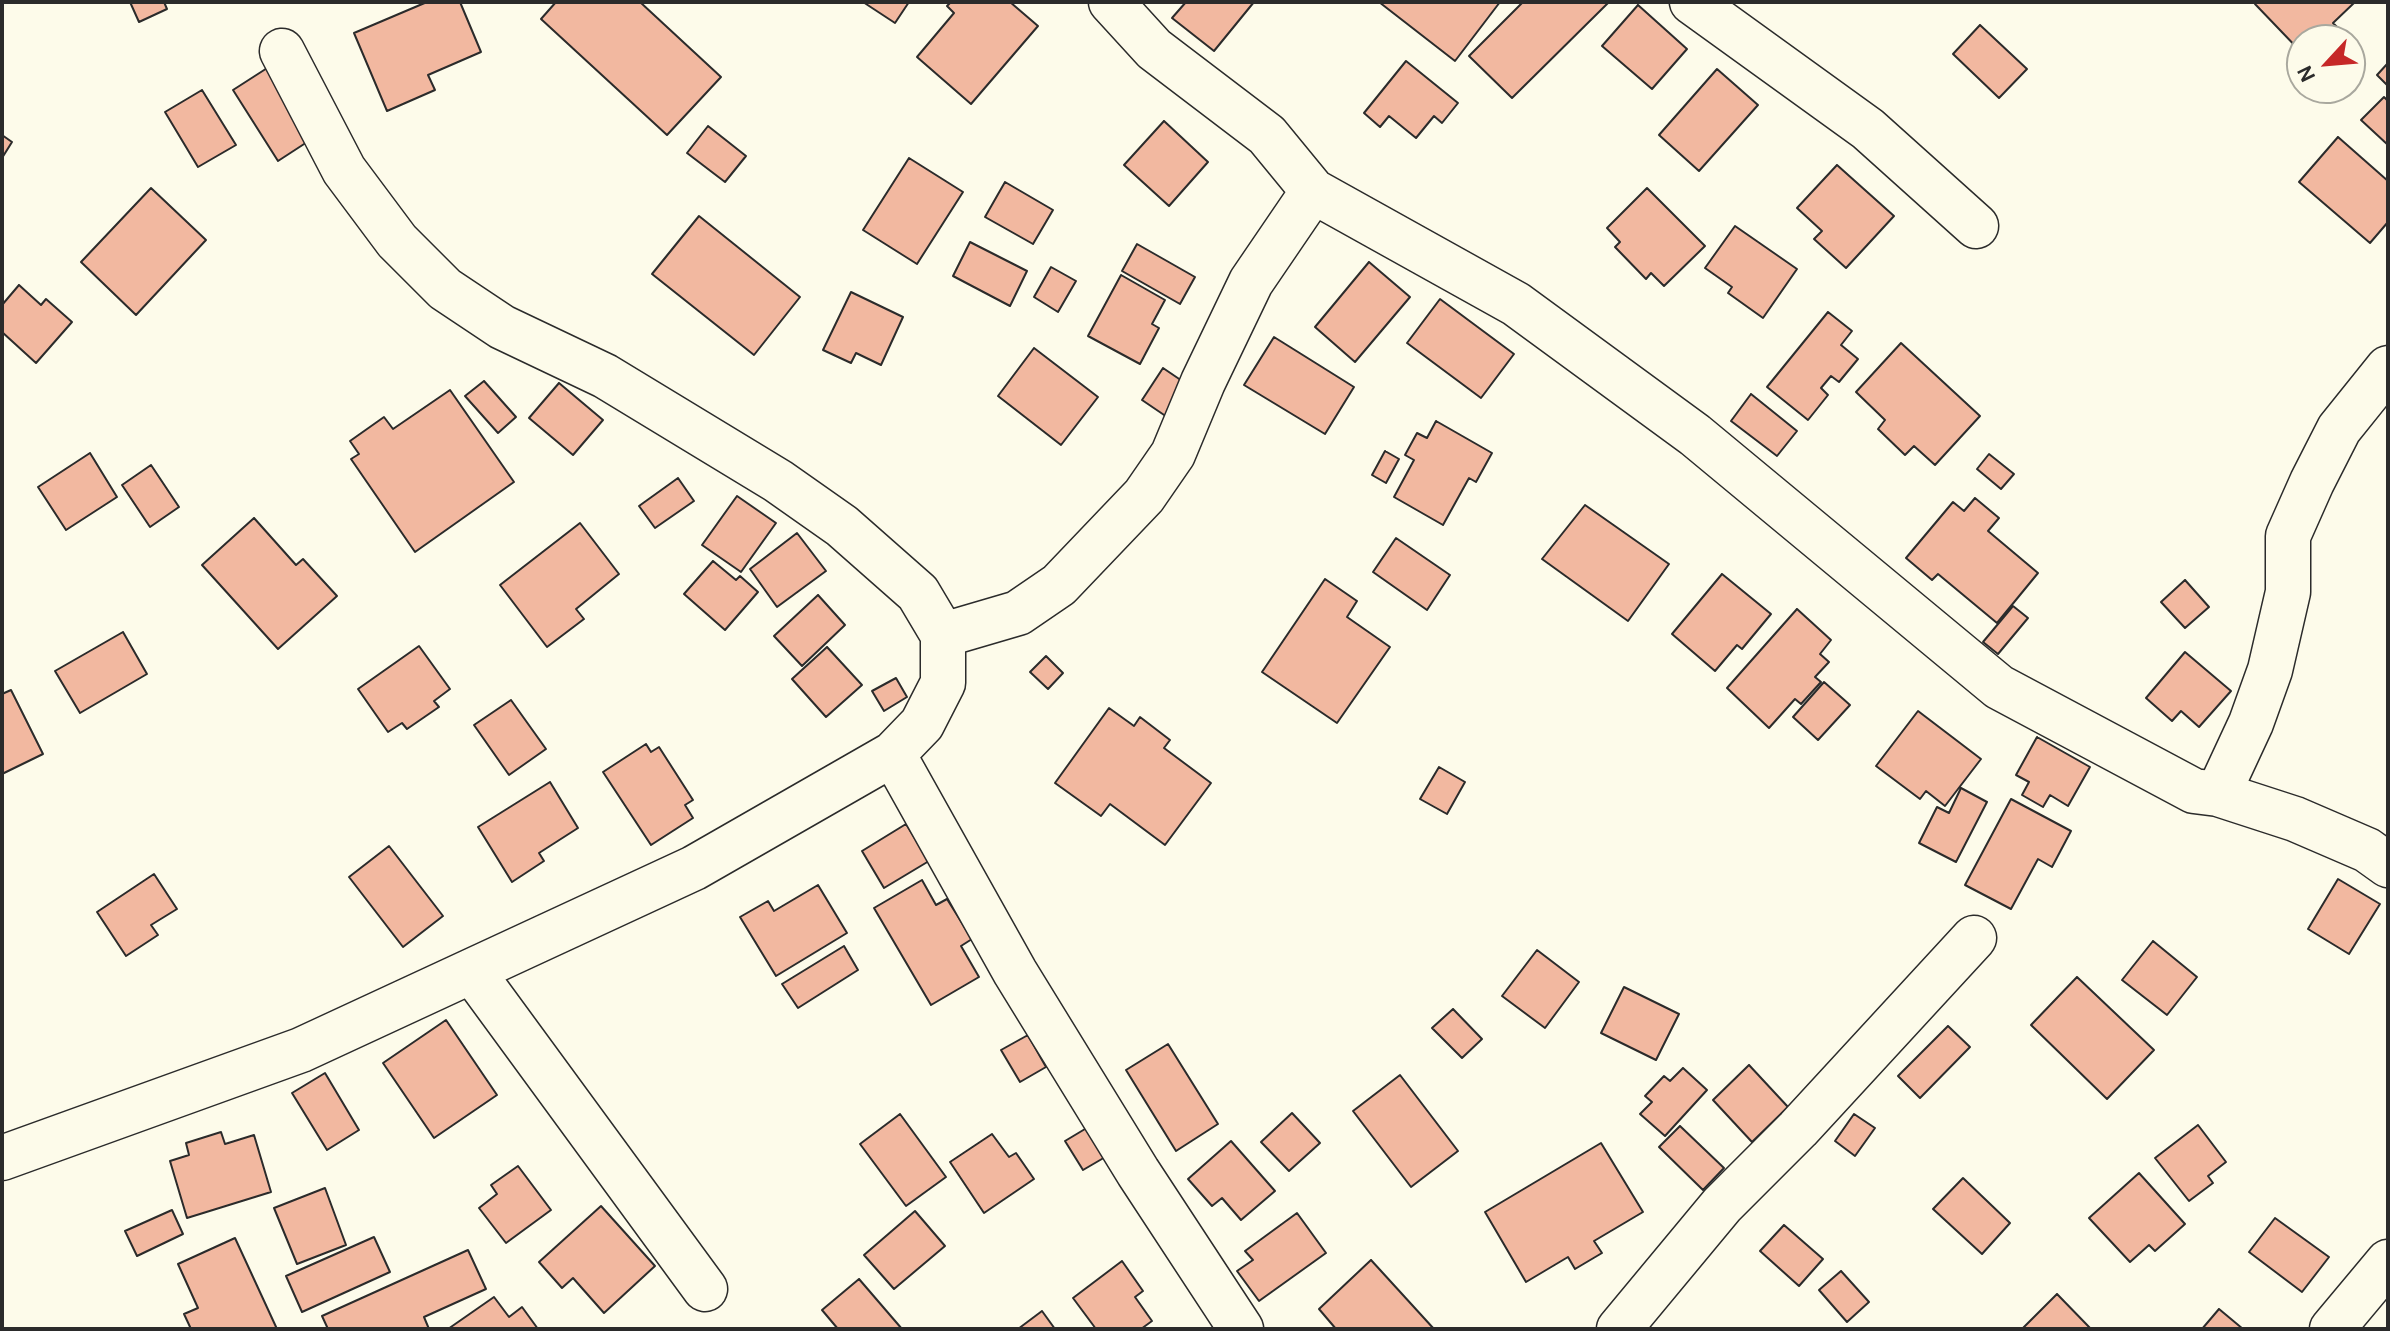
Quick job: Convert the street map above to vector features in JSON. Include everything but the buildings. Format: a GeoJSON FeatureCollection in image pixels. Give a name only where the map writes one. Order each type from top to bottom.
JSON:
{"type":"FeatureCollection","features":[{"type":"Feature","properties":{"kind":"street"},"geometry":{"type":"LineString","coordinates":[[1111,2],[1154,49],[1267,135],[1313,191],[1516,304],[1695,435],[1999,687],[2194,791],[2218,794],[2295,819],[2367,850],[2388,865]]}},
{"type":"Feature","properties":{"kind":"street"},"geometry":{"type":"LineString","coordinates":[[1692,2],[1868,129],[1976,226]]}},
{"type":"Feature","properties":{"kind":"street"},"geometry":{"type":"LineString","coordinates":[[2,1158],[301,1050],[694,868],[893,754],[922,724],[943,683],[943,635],[918,593],[842,526],[778,481],[605,376],[502,327],[445,289],[397,241],[344,170],[282,51]]}},
{"type":"Feature","properties":{"kind":"street"},"geometry":{"type":"LineString","coordinates":[[943,635],[1018,613],[1059,585],[1144,496],[1173,454],[1203,382],[1251,282],[1313,191]]}},
{"type":"Feature","properties":{"kind":"street"},"geometry":{"type":"LineString","coordinates":[[2218,794],[2251,723],[2270,670],[2288,592],[2288,536],[2339,429],[2388,368]]}},
{"type":"Feature","properties":{"kind":"street"},"geometry":{"type":"LineString","coordinates":[[893,754],[1015,972],[1138,1172],[1241,1329]]}},
{"type":"Feature","properties":{"kind":"street"},"geometry":{"type":"LineString","coordinates":[[1621,1328],[1722,1205],[1798,1129],[1974,938]]}},
{"type":"Feature","properties":{"kind":"street"},"geometry":{"type":"LineString","coordinates":[[472,971],[705,1289]]}},
{"type":"Feature","properties":{"kind":"street"},"geometry":{"type":"LineString","coordinates":[[2332,1329],[2388,1262]]}}]}
